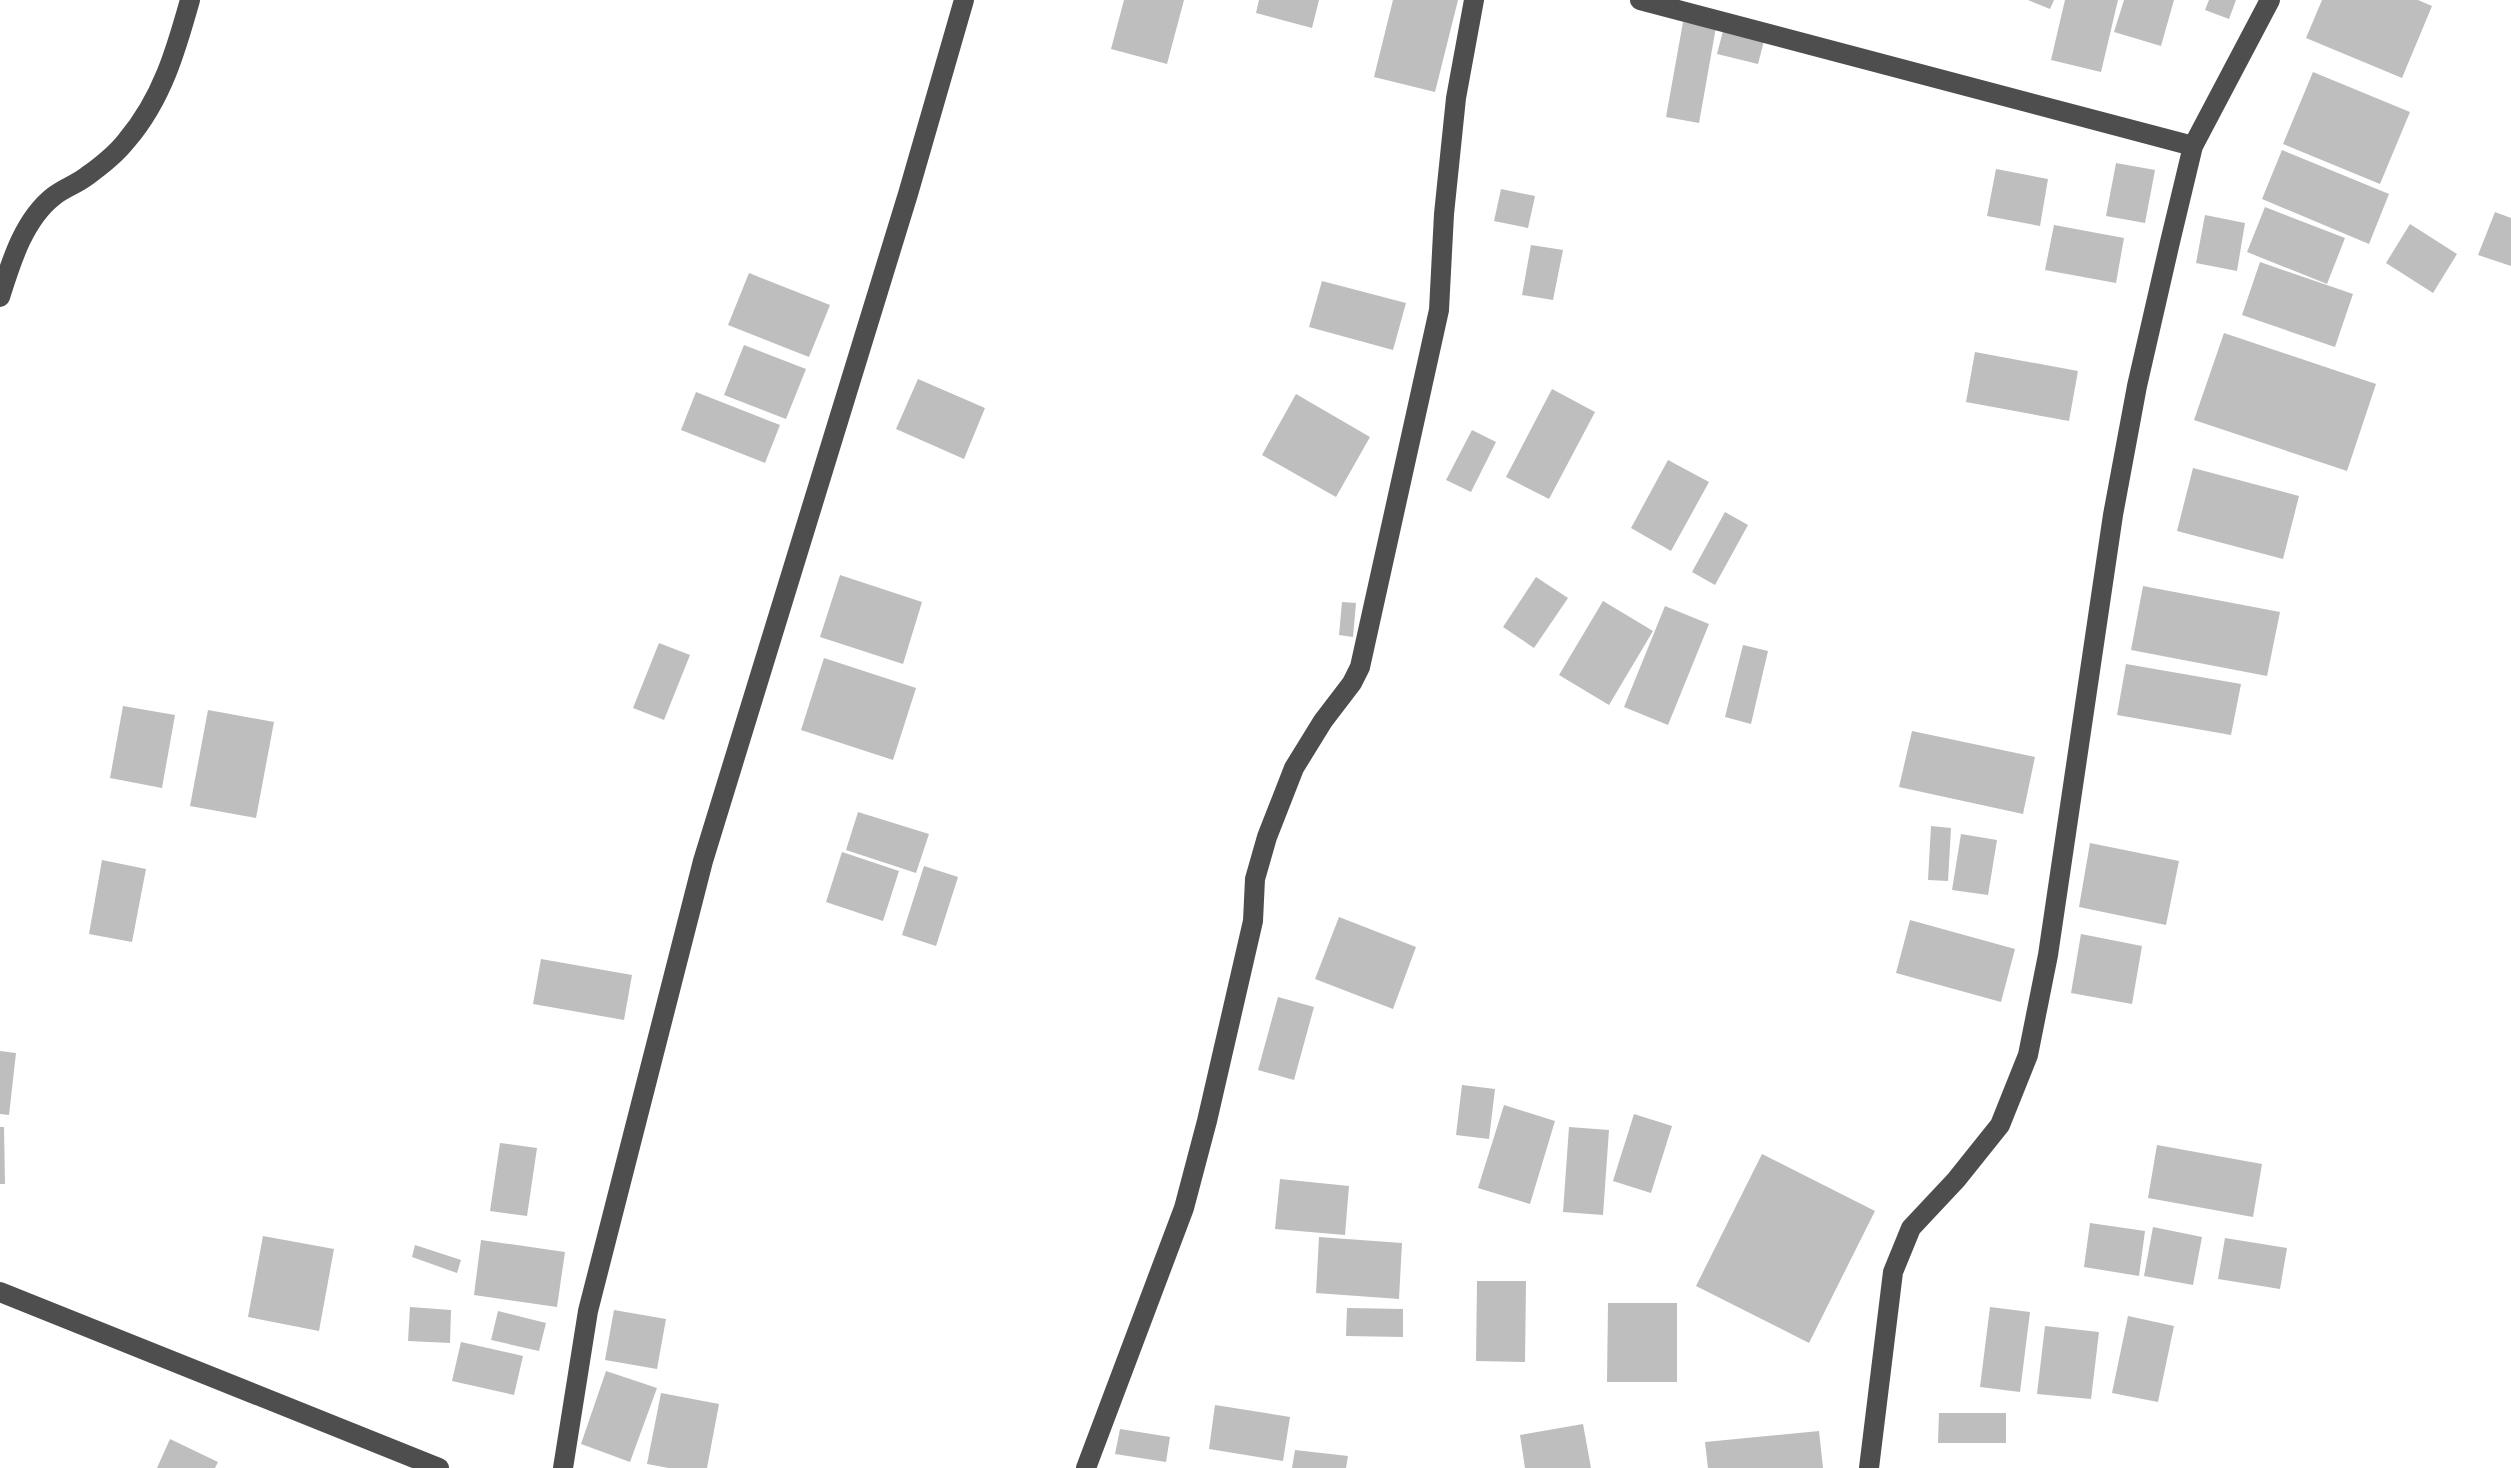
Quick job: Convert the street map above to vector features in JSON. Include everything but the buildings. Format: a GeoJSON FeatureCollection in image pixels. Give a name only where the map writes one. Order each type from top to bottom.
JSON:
{"type":"FeatureCollection","features":[{"type":"Feature","properties":{"kind":"street"},"geometry":{"type":"LineString","coordinates":[[0,296],[20,242],[42,207],[86,177],[126,142],[150,108],[171,66],[190,0]]}},
{"type":"Feature","properties":{"kind":"street"},"geometry":{"type":"LineString","coordinates":[[563,1468],[588,1311],[703,861],[964,0]]}},
{"type":"Feature","properties":{"kind":"street"},"geometry":{"type":"LineString","coordinates":[[1086,1468],[1184,1208],[1253,920],[1255,879],[1267,837],[1294,768],[1360,667],[1439,310],[1454,117],[1474,0]]}},
{"type":"Feature","properties":{"kind":"street"},"geometry":{"type":"LineString","coordinates":[[1640,0],[2192,146]]}},
{"type":"Feature","properties":{"kind":"street"},"geometry":{"type":"LineString","coordinates":[[1869,1468],[1893,1272],[1912,1228],[2000,1125],[2028,1055],[2048,955],[2113,515],[2137,386],[2192,146],[2270,0]]}},
{"type":"Feature","properties":{"kind":"street"},"geometry":{"type":"LineString","coordinates":[[0,1292],[439,1468]]}}]}
